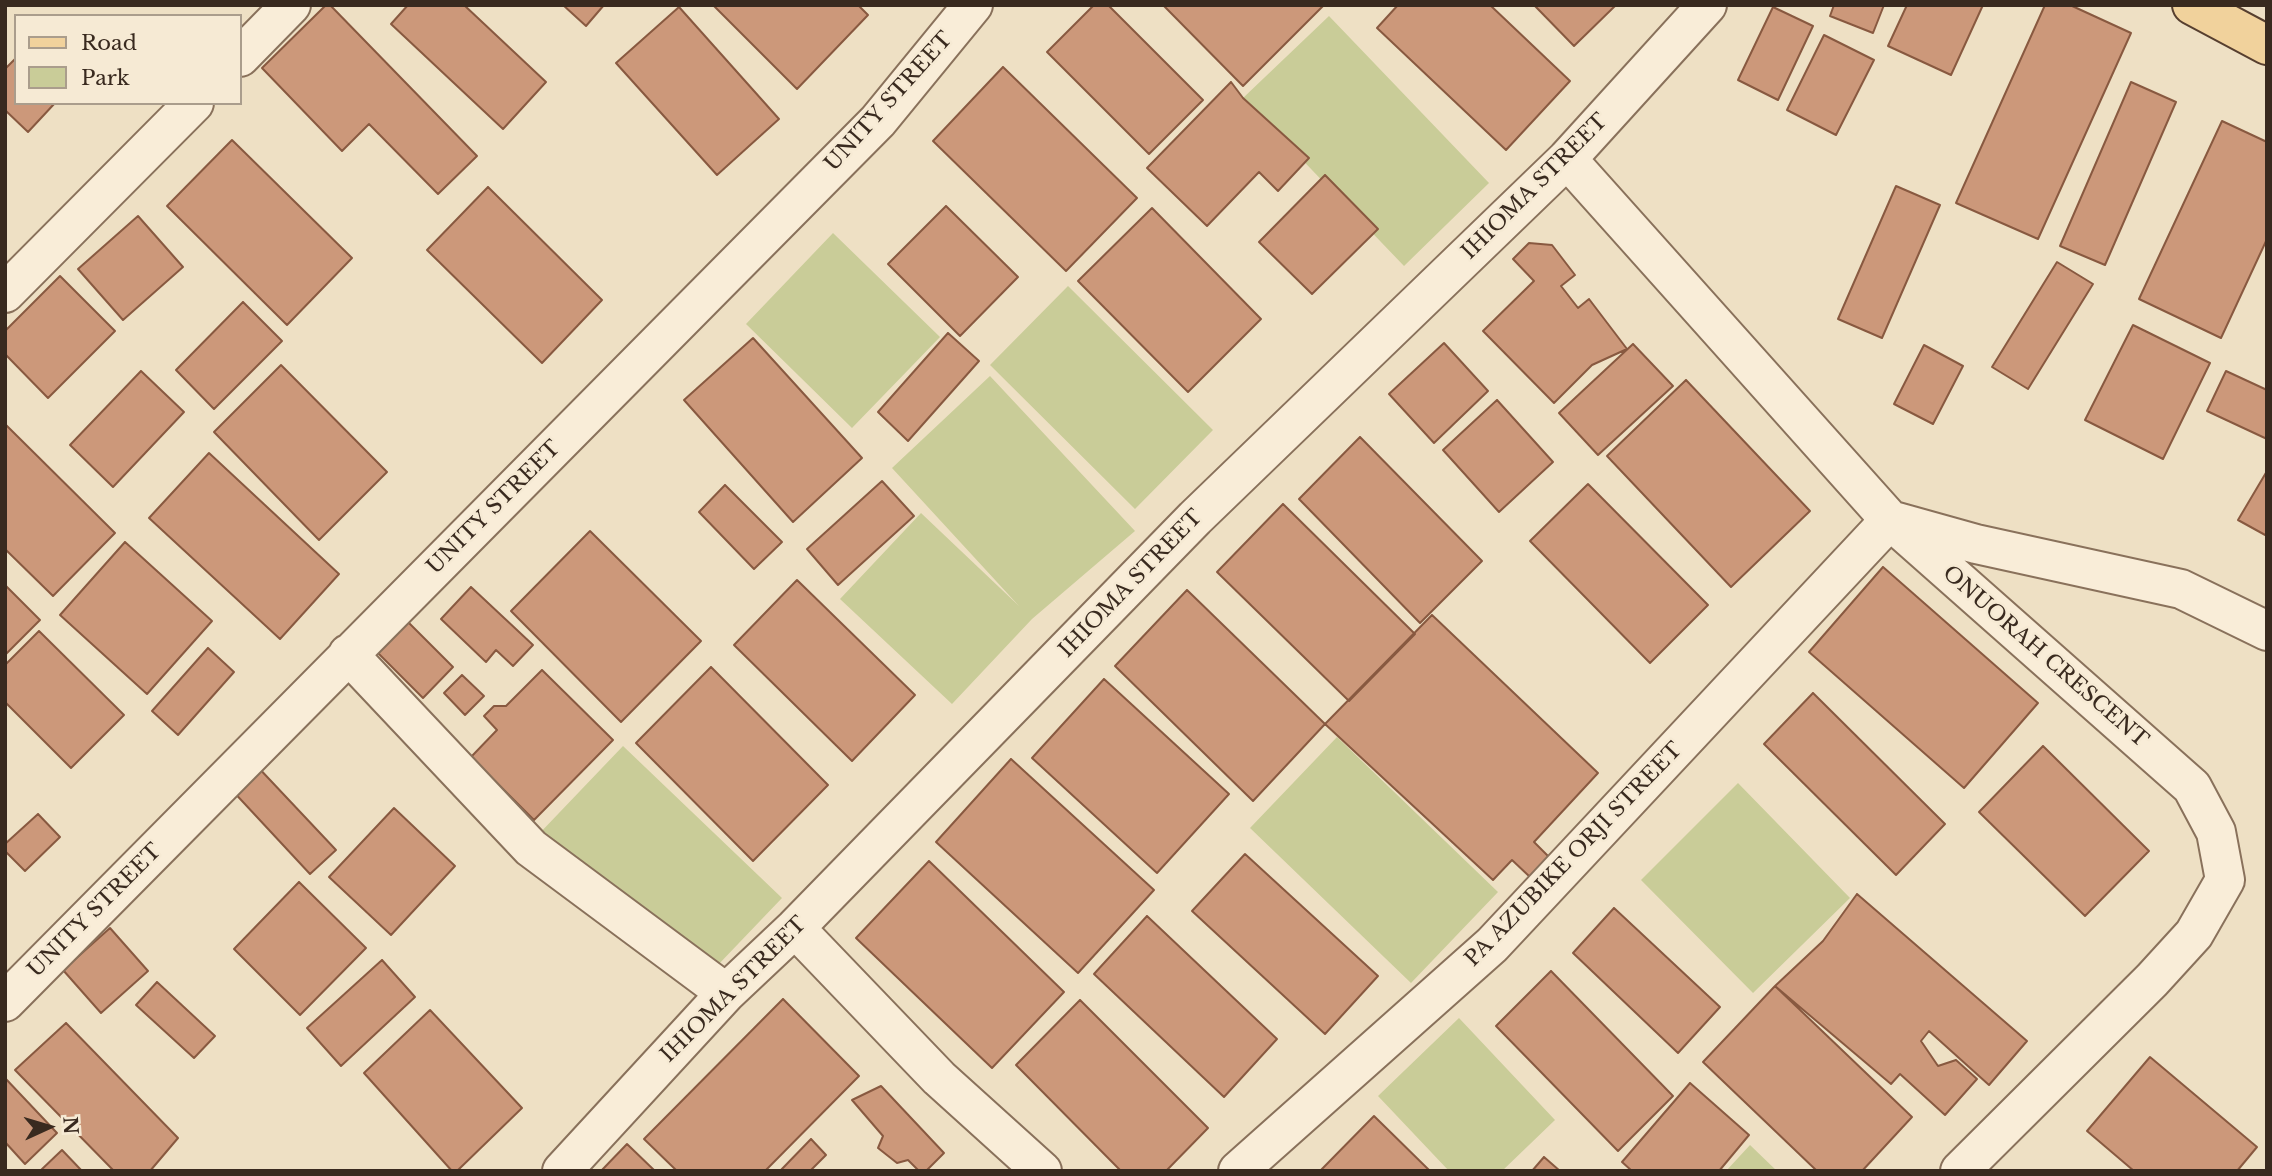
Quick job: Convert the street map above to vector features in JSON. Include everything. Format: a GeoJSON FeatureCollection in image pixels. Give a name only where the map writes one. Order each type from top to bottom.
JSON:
{"type":"FeatureCollection","features":[{"type":"Feature","properties":{"kind":"main road"},"geometry":{"type":"LineString","coordinates":[[2192,5],[2267,45]]}},
{"type":"Feature","properties":{"kind":"street"},"geometry":{"type":"LineString","coordinates":[[242,55],[291,5]]}},
{"type":"Feature","properties":{"kind":"street","name":"UNITY STREET"},"geometry":{"type":"LineString","coordinates":[[5,1002],[878,121],[973,5]]}},
{"type":"Feature","properties":{"kind":"street","name":"IHIOMA STREET"},"geometry":{"type":"LineString","coordinates":[[562,1171],[726,993],[795,928],[1195,518],[1567,159],[1707,5]]}},
{"type":"Feature","properties":{"kind":"street"},"geometry":{"type":"LineString","coordinates":[[5,293],[192,105]]}},
{"type":"Feature","properties":{"kind":"street","name":"ONUORAH CRESCENT"},"geometry":{"type":"LineString","coordinates":[[1567,159],[1890,520],[2192,787],[2216,832],[2225,880],[2194,934],[2152,980],[1960,1171]]}},
{"type":"Feature","properties":{"kind":"street"},"geometry":{"type":"LineString","coordinates":[[1890,520],[1976,544],[2181,589],[2267,631]]}},
{"type":"Feature","properties":{"kind":"street","name":"PA AZUBIKE ORJI STREET"},"geometry":{"type":"LineString","coordinates":[[1238,1171],[1492,945],[1890,520]]}},
{"type":"Feature","properties":{"kind":"street"},"geometry":{"type":"LineString","coordinates":[[348,654],[531,848],[726,993]]}},
{"type":"Feature","properties":{"kind":"street"},"geometry":{"type":"LineString","coordinates":[[795,928],[939,1078],[1042,1171]]}},
{"type":"Feature","properties":{"kind":"green space"},"geometry":{"type":"Polygon","coordinates":[[[1329,16],[1489,183],[1404,266],[1243,98],[1329,16]]]}},
{"type":"Feature","properties":{"kind":"green space"},"geometry":{"type":"Polygon","coordinates":[[[833,233],[940,337],[852,428],[746,324],[833,233]]]}},
{"type":"Feature","properties":{"kind":"green space"},"geometry":{"type":"Polygon","coordinates":[[[1068,286],[1213,430],[1135,509],[990,365],[1068,286]]]}},
{"type":"Feature","properties":{"kind":"green space"},"geometry":{"type":"Polygon","coordinates":[[[990,376],[1135,531],[1032,619],[952,704],[840,599],[921,513],[1019,606],[892,468],[990,376]]]}},
{"type":"Feature","properties":{"kind":"green space"},"geometry":{"type":"Polygon","coordinates":[[[1337,737],[1498,892],[1411,983],[1250,828],[1337,737]]]}},
{"type":"Feature","properties":{"kind":"green space"},"geometry":{"type":"Polygon","coordinates":[[[623,746],[782,898],[695,989],[537,836],[623,746]]]}},
{"type":"Feature","properties":{"kind":"green space"},"geometry":{"type":"Polygon","coordinates":[[[1738,783],[1850,898],[1753,993],[1641,880],[1738,783]]]}},
{"type":"Feature","properties":{"kind":"green space"},"geometry":{"type":"Polygon","coordinates":[[[1459,1018],[1555,1120],[1502,1171],[1449,1171],[1378,1096],[1459,1018]]]}},
{"type":"Feature","properties":{"kind":"green space"},"geometry":{"type":"Polygon","coordinates":[[[1750,1145],[1777,1171],[1726,1171],[1750,1145]]]}},
{"type":"Feature","properties":{"kind":"building"},"geometry":{"type":"Polygon","coordinates":[[[326,5],[330,5],[477,156],[438,194],[369,124],[342,151],[262,68],[326,5]]]}},
{"type":"Feature","properties":{"kind":"building"},"geometry":{"type":"Polygon","coordinates":[[[408,5],[464,5],[546,82],[503,129],[391,24],[408,5]]]}},
{"type":"Feature","properties":{"kind":"building"},"geometry":{"type":"Polygon","coordinates":[[[563,5],[604,5],[586,26],[563,5]]]}},
{"type":"Feature","properties":{"kind":"building"},"geometry":{"type":"Polygon","coordinates":[[[713,5],[858,5],[868,15],[797,89],[713,5]]]}},
{"type":"Feature","properties":{"kind":"building"},"geometry":{"type":"Polygon","coordinates":[[[1094,5],[1108,5],[1203,100],[1149,154],[1047,52],[1094,5]]]}},
{"type":"Feature","properties":{"kind":"building"},"geometry":{"type":"Polygon","coordinates":[[[1163,5],[1324,5],[1243,86],[1163,5]]]}},
{"type":"Feature","properties":{"kind":"building"},"geometry":{"type":"Polygon","coordinates":[[[1398,5],[1490,5],[1570,81],[1506,150],[1377,28],[1398,5]]]}},
{"type":"Feature","properties":{"kind":"building"},"geometry":{"type":"Polygon","coordinates":[[[1534,5],[1616,5],[1574,46],[1534,5]]]}},
{"type":"Feature","properties":{"kind":"building"},"geometry":{"type":"Polygon","coordinates":[[[1834,5],[1884,5],[1873,33],[1830,16],[1834,5]]]}},
{"type":"Feature","properties":{"kind":"building"},"geometry":{"type":"Polygon","coordinates":[[[1907,5],[1983,5],[1951,75],[1888,46],[1907,5]]]}},
{"type":"Feature","properties":{"kind":"building"},"geometry":{"type":"Polygon","coordinates":[[[2045,5],[2070,5],[2131,33],[2038,239],[1956,203],[2045,5]]]}},
{"type":"Feature","properties":{"kind":"building"},"geometry":{"type":"Polygon","coordinates":[[[679,7],[779,119],[717,175],[616,63],[679,7]]]}},
{"type":"Feature","properties":{"kind":"building"},"geometry":{"type":"Polygon","coordinates":[[[1773,7],[1813,26],[1778,100],[1738,80],[1773,7]]]}},
{"type":"Feature","properties":{"kind":"building"},"geometry":{"type":"Polygon","coordinates":[[[1824,35],[1874,60],[1836,135],[1787,110],[1824,35]]]}},
{"type":"Feature","properties":{"kind":"building"},"geometry":{"type":"Polygon","coordinates":[[[14,60],[14,105],[53,105],[28,132],[5,110],[5,69],[14,60]]]}},
{"type":"Feature","properties":{"kind":"building"},"geometry":{"type":"Polygon","coordinates":[[[1003,67],[1137,198],[1066,271],[933,141],[1003,67]]]}},
{"type":"Feature","properties":{"kind":"building"},"geometry":{"type":"Polygon","coordinates":[[[1231,82],[1243,98],[1309,158],[1278,191],[1259,172],[1207,226],[1147,168],[1231,82]]]}},
{"type":"Feature","properties":{"kind":"building"},"geometry":{"type":"Polygon","coordinates":[[[2131,82],[2176,102],[2105,265],[2060,246],[2131,82]]]}},
{"type":"Feature","properties":{"kind":"building"},"geometry":{"type":"Polygon","coordinates":[[[2222,121],[2267,142],[2267,239],[2221,338],[2139,299],[2222,121]]]}},
{"type":"Feature","properties":{"kind":"building"},"geometry":{"type":"Polygon","coordinates":[[[232,140],[352,258],[287,325],[167,206],[232,140]]]}},
{"type":"Feature","properties":{"kind":"building"},"geometry":{"type":"Polygon","coordinates":[[[1325,175],[1378,229],[1312,294],[1259,242],[1325,175]]]}},
{"type":"Feature","properties":{"kind":"building"},"geometry":{"type":"Polygon","coordinates":[[[1896,186],[1940,205],[1882,338],[1838,319],[1896,186]]]}},
{"type":"Feature","properties":{"kind":"building"},"geometry":{"type":"Polygon","coordinates":[[[488,187],[602,300],[542,363],[427,250],[488,187]]]}},
{"type":"Feature","properties":{"kind":"building"},"geometry":{"type":"Polygon","coordinates":[[[946,206],[1018,277],[960,336],[888,264],[946,206]]]}},
{"type":"Feature","properties":{"kind":"building"},"geometry":{"type":"Polygon","coordinates":[[[1152,208],[1261,319],[1188,392],[1078,281],[1152,208]]]}},
{"type":"Feature","properties":{"kind":"building"},"geometry":{"type":"Polygon","coordinates":[[[138,216],[183,267],[123,320],[78,269],[138,216]]]}},
{"type":"Feature","properties":{"kind":"building"},"geometry":{"type":"Polygon","coordinates":[[[1529,243],[1552,245],[1575,275],[1561,286],[1578,308],[1589,299],[1627,349],[1592,365],[1554,403],[1483,331],[1534,281],[1513,259],[1529,243]]]}},
{"type":"Feature","properties":{"kind":"building"},"geometry":{"type":"Polygon","coordinates":[[[2057,262],[2093,284],[2028,389],[1992,367],[2057,262]]]}},
{"type":"Feature","properties":{"kind":"building"},"geometry":{"type":"Polygon","coordinates":[[[60,276],[115,331],[48,398],[5,354],[5,331],[60,276]]]}},
{"type":"Feature","properties":{"kind":"building"},"geometry":{"type":"Polygon","coordinates":[[[243,302],[282,341],[214,409],[176,370],[243,302]]]}},
{"type":"Feature","properties":{"kind":"building"},"geometry":{"type":"Polygon","coordinates":[[[2133,325],[2210,363],[2163,459],[2085,420],[2133,325]]]}},
{"type":"Feature","properties":{"kind":"building"},"geometry":{"type":"Polygon","coordinates":[[[948,333],[979,361],[908,441],[878,412],[948,333]]]}},
{"type":"Feature","properties":{"kind":"building"},"geometry":{"type":"Polygon","coordinates":[[[753,338],[862,458],[793,522],[684,400],[753,338]]]}},
{"type":"Feature","properties":{"kind":"building"},"geometry":{"type":"Polygon","coordinates":[[[1444,343],[1488,391],[1434,443],[1389,394],[1444,343]]]}},
{"type":"Feature","properties":{"kind":"building"},"geometry":{"type":"Polygon","coordinates":[[[1633,344],[1673,386],[1598,455],[1559,413],[1633,344]]]}},
{"type":"Feature","properties":{"kind":"building"},"geometry":{"type":"Polygon","coordinates":[[[1924,345],[1963,366],[1933,424],[1894,404],[1924,345]]]}},
{"type":"Feature","properties":{"kind":"building"},"geometry":{"type":"Polygon","coordinates":[[[281,365],[387,472],[319,540],[214,432],[281,365]]]}},
{"type":"Feature","properties":{"kind":"building"},"geometry":{"type":"Polygon","coordinates":[[[141,371],[184,412],[113,487],[70,445],[141,371]]]}},
{"type":"Feature","properties":{"kind":"building"},"geometry":{"type":"Polygon","coordinates":[[[2226,371],[2267,390],[2267,439],[2207,411],[2226,371]]]}},
{"type":"Feature","properties":{"kind":"building"},"geometry":{"type":"Polygon","coordinates":[[[1686,380],[1810,511],[1731,587],[1607,456],[1686,380]]]}},
{"type":"Feature","properties":{"kind":"building"},"geometry":{"type":"Polygon","coordinates":[[[1497,400],[1553,462],[1499,512],[1443,450],[1497,400]]]}},
{"type":"Feature","properties":{"kind":"building"},"geometry":{"type":"Polygon","coordinates":[[[5,424],[115,533],[53,596],[5,549],[5,424]]]}},
{"type":"Feature","properties":{"kind":"building"},"geometry":{"type":"Polygon","coordinates":[[[1360,437],[1482,561],[1420,623],[1299,499],[1360,437]]]}},
{"type":"Feature","properties":{"kind":"building"},"geometry":{"type":"Polygon","coordinates":[[[209,453],[339,574],[280,639],[149,518],[209,453]]]}},
{"type":"Feature","properties":{"kind":"building"},"geometry":{"type":"Polygon","coordinates":[[[2267,471],[2267,536],[2238,520],[2267,471]]]}},
{"type":"Feature","properties":{"kind":"building"},"geometry":{"type":"Polygon","coordinates":[[[882,481],[914,516],[838,585],[807,549],[882,481]]]}},
{"type":"Feature","properties":{"kind":"building"},"geometry":{"type":"Polygon","coordinates":[[[1588,484],[1708,605],[1650,663],[1530,541],[1588,484]]]}},
{"type":"Feature","properties":{"kind":"building"},"geometry":{"type":"Polygon","coordinates":[[[725,485],[782,542],[754,569],[699,512],[725,485]]]}},
{"type":"Feature","properties":{"kind":"building"},"geometry":{"type":"Polygon","coordinates":[[[1283,504],[1415,634],[1349,701],[1217,572],[1283,504]]]}},
{"type":"Feature","properties":{"kind":"building"},"geometry":{"type":"Polygon","coordinates":[[[590,531],[701,641],[621,722],[511,611],[590,531]]]}},
{"type":"Feature","properties":{"kind":"building"},"geometry":{"type":"Polygon","coordinates":[[[125,542],[212,621],[147,694],[60,615],[125,542]]]}},
{"type":"Feature","properties":{"kind":"building"},"geometry":{"type":"Polygon","coordinates":[[[1883,567],[2038,703],[1964,788],[1809,652],[1883,567]]]}},
{"type":"Feature","properties":{"kind":"building"},"geometry":{"type":"Polygon","coordinates":[[[797,580],[915,695],[852,761],[734,645],[797,580]]]}},
{"type":"Feature","properties":{"kind":"building"},"geometry":{"type":"Polygon","coordinates":[[[5,585],[40,620],[5,655],[5,585]]]}},
{"type":"Feature","properties":{"kind":"building"},"geometry":{"type":"Polygon","coordinates":[[[471,587],[533,645],[513,666],[496,650],[486,662],[441,619],[471,587]]]}},
{"type":"Feature","properties":{"kind":"building"},"geometry":{"type":"Polygon","coordinates":[[[1187,590],[1325,724],[1253,801],[1115,666],[1187,590]]]}},
{"type":"Feature","properties":{"kind":"building"},"geometry":{"type":"Polygon","coordinates":[[[401,615],[453,667],[423,698],[371,646],[401,615]]]}},
{"type":"Feature","properties":{"kind":"building"},"geometry":{"type":"Polygon","coordinates":[[[1432,615],[1598,773],[1534,842],[1549,857],[1530,877],[1512,860],[1493,880],[1325,724],[1432,615]]]}},
{"type":"Feature","properties":{"kind":"building"},"geometry":{"type":"Polygon","coordinates":[[[39,631],[124,715],[71,768],[5,702],[5,665],[39,631]]]}},
{"type":"Feature","properties":{"kind":"building"},"geometry":{"type":"Polygon","coordinates":[[[208,648],[234,672],[178,735],[152,711],[208,648]]]}},
{"type":"Feature","properties":{"kind":"building"},"geometry":{"type":"Polygon","coordinates":[[[711,667],[828,785],[753,861],[636,743],[711,667]]]}},
{"type":"Feature","properties":{"kind":"building"},"geometry":{"type":"Polygon","coordinates":[[[542,670],[613,740],[534,820],[471,757],[497,730],[484,716],[494,706],[506,706],[542,670]]]}},
{"type":"Feature","properties":{"kind":"building"},"geometry":{"type":"Polygon","coordinates":[[[462,675],[484,696],[465,715],[444,693],[462,675]]]}},
{"type":"Feature","properties":{"kind":"building"},"geometry":{"type":"Polygon","coordinates":[[[1104,679],[1229,794],[1157,873],[1032,758],[1104,679]]]}},
{"type":"Feature","properties":{"kind":"building"},"geometry":{"type":"Polygon","coordinates":[[[1813,693],[1945,824],[1896,875],[1764,744],[1813,693]]]}},
{"type":"Feature","properties":{"kind":"building"},"geometry":{"type":"Polygon","coordinates":[[[2043,746],[2149,851],[2085,916],[1979,812],[2043,746]]]}},
{"type":"Feature","properties":{"kind":"building"},"geometry":{"type":"Polygon","coordinates":[[[1011,759],[1154,890],[1078,973],[936,842],[1011,759]]]}},
{"type":"Feature","properties":{"kind":"building"},"geometry":{"type":"Polygon","coordinates":[[[255,764],[336,850],[310,874],[230,788],[255,764]]]}},
{"type":"Feature","properties":{"kind":"building"},"geometry":{"type":"Polygon","coordinates":[[[394,808],[455,866],[391,935],[329,877],[394,808]]]}},
{"type":"Feature","properties":{"kind":"building"},"geometry":{"type":"Polygon","coordinates":[[[38,814],[60,837],[25,871],[5,851],[5,844],[38,814]]]}},
{"type":"Feature","properties":{"kind":"building"},"geometry":{"type":"Polygon","coordinates":[[[1245,854],[1378,976],[1325,1034],[1192,911],[1245,854]]]}},
{"type":"Feature","properties":{"kind":"building"},"geometry":{"type":"Polygon","coordinates":[[[929,861],[1064,992],[992,1068],[856,938],[929,861]]]}},
{"type":"Feature","properties":{"kind":"building"},"geometry":{"type":"Polygon","coordinates":[[[299,882],[366,948],[300,1015],[234,949],[299,882]]]}},
{"type":"Feature","properties":{"kind":"building"},"geometry":{"type":"Polygon","coordinates":[[[1857,894],[2027,1041],[1989,1085],[1929,1031],[1921,1041],[1938,1066],[1956,1060],[1977,1079],[1945,1115],[1900,1074],[1891,1084],[1775,986],[1823,941],[1857,894]]]}},
{"type":"Feature","properties":{"kind":"building"},"geometry":{"type":"Polygon","coordinates":[[[1614,908],[1720,1007],[1678,1053],[1573,953],[1614,908]]]}},
{"type":"Feature","properties":{"kind":"building"},"geometry":{"type":"Polygon","coordinates":[[[1147,916],[1277,1039],[1224,1097],[1094,974],[1147,916]]]}},
{"type":"Feature","properties":{"kind":"building"},"geometry":{"type":"Polygon","coordinates":[[[110,928],[148,971],[101,1013],[63,970],[110,928]]]}},
{"type":"Feature","properties":{"kind":"building"},"geometry":{"type":"Polygon","coordinates":[[[382,960],[415,997],[341,1066],[307,1028],[382,960]]]}},
{"type":"Feature","properties":{"kind":"building"},"geometry":{"type":"Polygon","coordinates":[[[1551,971],[1673,1096],[1618,1151],[1496,1026],[1551,971]]]}},
{"type":"Feature","properties":{"kind":"building"},"geometry":{"type":"Polygon","coordinates":[[[157,982],[215,1036],[194,1058],[136,1005],[157,982]]]}},
{"type":"Feature","properties":{"kind":"building"},"geometry":{"type":"Polygon","coordinates":[[[1775,986],[1912,1117],[1862,1171],[1817,1171],[1703,1062],[1775,986]]]}},
{"type":"Feature","properties":{"kind":"building"},"geometry":{"type":"Polygon","coordinates":[[[783,999],[859,1076],[765,1171],[677,1171],[644,1139],[783,999]]]}},
{"type":"Feature","properties":{"kind":"building"},"geometry":{"type":"Polygon","coordinates":[[[1080,1000],[1208,1128],[1166,1171],[1121,1171],[1016,1065],[1080,1000]]]}},
{"type":"Feature","properties":{"kind":"building"},"geometry":{"type":"Polygon","coordinates":[[[430,1010],[522,1108],[457,1171],[452,1171],[364,1073],[430,1010]]]}},
{"type":"Feature","properties":{"kind":"building"},"geometry":{"type":"Polygon","coordinates":[[[66,1023],[178,1138],[150,1171],[114,1171],[15,1070],[66,1023]]]}},
{"type":"Feature","properties":{"kind":"building"},"geometry":{"type":"Polygon","coordinates":[[[2150,1057],[2257,1147],[2237,1171],[2134,1171],[2087,1131],[2150,1057]]]}},
{"type":"Feature","properties":{"kind":"building"},"geometry":{"type":"Polygon","coordinates":[[[5,1078],[57,1133],[25,1164],[5,1142],[5,1078]]]}},
{"type":"Feature","properties":{"kind":"building"},"geometry":{"type":"Polygon","coordinates":[[[1690,1083],[1749,1135],[1719,1171],[1632,1171],[1622,1162],[1690,1083]]]}},
{"type":"Feature","properties":{"kind":"building"},"geometry":{"type":"Polygon","coordinates":[[[881,1086],[944,1153],[926,1171],[919,1171],[908,1160],[897,1163],[878,1148],[883,1136],[852,1100],[881,1086]]]}},
{"type":"Feature","properties":{"kind":"building"},"geometry":{"type":"Polygon","coordinates":[[[1374,1116],[1430,1171],[1320,1171],[1374,1116]]]}},
{"type":"Feature","properties":{"kind":"building"},"geometry":{"type":"Polygon","coordinates":[[[811,1139],[826,1155],[810,1171],[780,1171],[811,1139]]]}},
{"type":"Feature","properties":{"kind":"building"},"geometry":{"type":"Polygon","coordinates":[[[627,1144],[655,1171],[601,1171],[627,1144]]]}},
{"type":"Feature","properties":{"kind":"building"},"geometry":{"type":"Polygon","coordinates":[[[62,1150],[82,1171],[40,1171],[62,1150]]]}},
{"type":"Feature","properties":{"kind":"building"},"geometry":{"type":"Polygon","coordinates":[[[1544,1157],[1560,1171],[1532,1171],[1544,1157]]]}}]}
